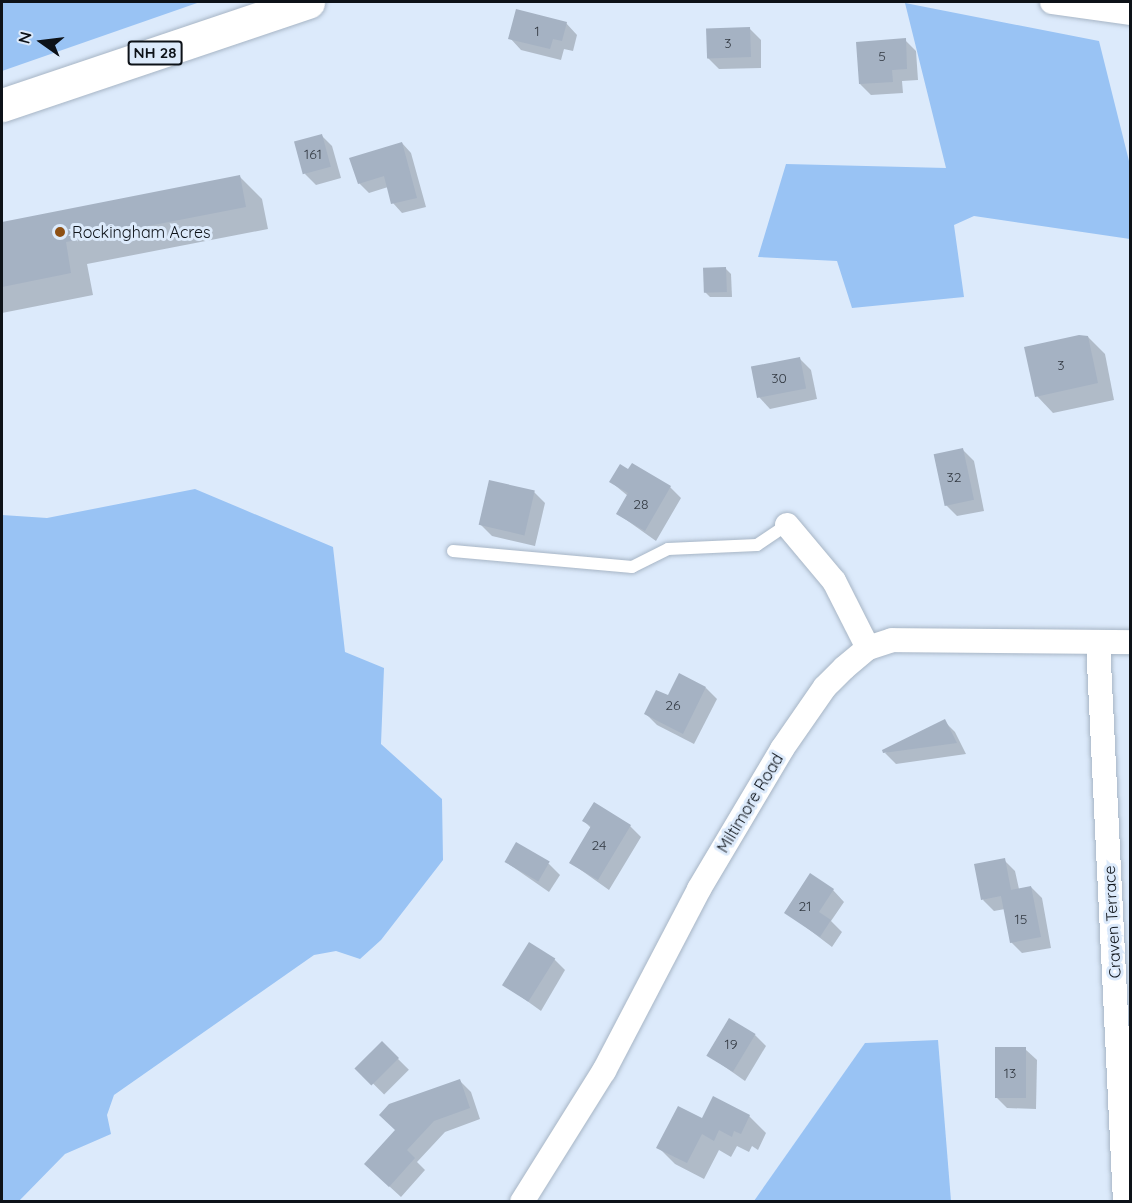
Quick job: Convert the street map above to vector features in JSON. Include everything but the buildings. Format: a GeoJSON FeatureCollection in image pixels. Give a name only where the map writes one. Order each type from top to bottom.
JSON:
{"type":"FeatureCollection","features":[{"type":"Feature","properties":{"kind":"main road","name":"NH 28"},"geometry":{"type":"LineString","coordinates":[[2,105],[308,2]]}},
{"type":"Feature","properties":{"kind":"street"},"geometry":{"type":"LineString","coordinates":[[1052,2],[1131,13]]}},
{"type":"Feature","properties":{"kind":"street"},"geometry":{"type":"LineString","coordinates":[[787,525],[834,580],[868,648]]}},
{"type":"Feature","properties":{"kind":"street","name":"Miltimore Road"},"geometry":{"type":"LineString","coordinates":[[522,1202],[604,1071],[699,889],[782,749],[825,687],[868,648],[892,640],[935,638],[1131,642]]}},
{"type":"Feature","properties":{"kind":"street","name":"Craven Terrace"},"geometry":{"type":"LineString","coordinates":[[1098,642],[1125,1202]]}},
{"type":"Feature","properties":{"kind":"lane"},"geometry":{"type":"LineString","coordinates":[[453,551],[632,567],[668,549],[757,545],[787,525]]}},
{"type":"Feature","properties":{"kind":"shaded area"},"geometry":{"type":"Polygon","coordinates":[[[2,2],[200,2],[2,71],[2,2]]]}},
{"type":"Feature","properties":{"kind":"shaded area"},"geometry":{"type":"Polygon","coordinates":[[[905,3],[1099,41],[1130,165],[1130,239],[974,216],[954,225],[964,297],[852,308],[837,261],[758,257],[786,164],[946,168],[905,3]]]}},
{"type":"Feature","properties":{"kind":"shaded area"},"geometry":{"type":"Polygon","coordinates":[[[195,489],[333,547],[345,652],[384,668],[381,744],[442,799],[443,860],[381,940],[360,959],[336,951],[314,955],[114,1095],[107,1115],[111,1134],[65,1154],[19,1201],[2,1201],[2,515],[47,518],[195,489]]]}},
{"type":"Feature","properties":{"kind":"shaded area"},"geometry":{"type":"Polygon","coordinates":[[[938,1040],[951,1201],[754,1201],[865,1043],[938,1040]]]}},
{"type":"Feature","properties":{"kind":"place","name":"Rockingham Acres"},"geometry":{"type":"Point","coordinates":[60,232]}}]}
